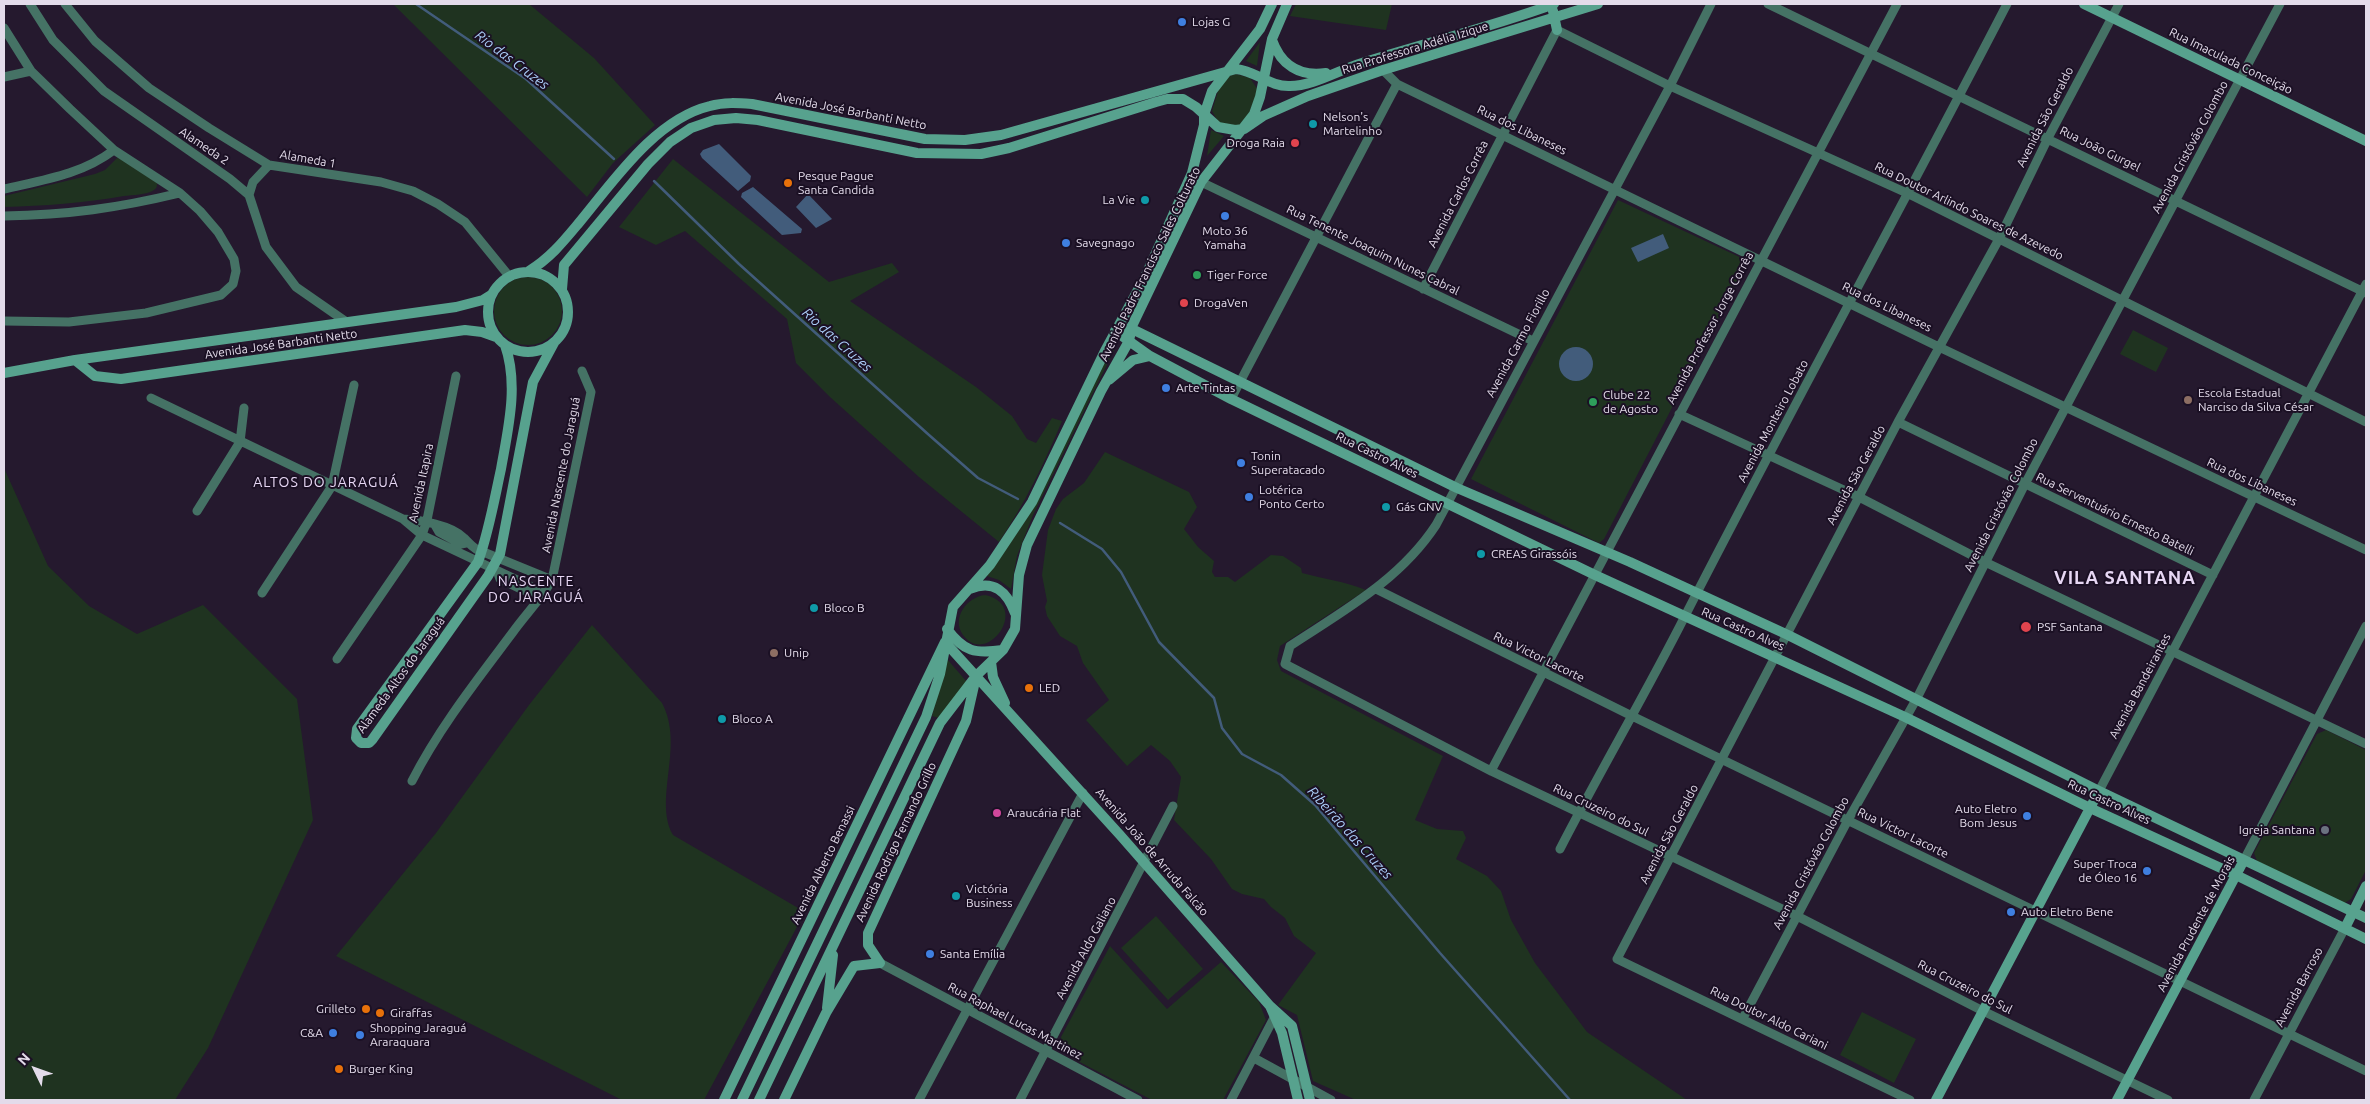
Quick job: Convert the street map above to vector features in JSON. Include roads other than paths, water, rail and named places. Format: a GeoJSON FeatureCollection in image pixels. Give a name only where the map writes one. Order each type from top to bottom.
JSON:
{"type":"FeatureCollection","features":[{"type":"Feature","properties":{"kind":"street","name":"Alameda 2"},"geometry":{"type":"LineString","coordinates":[[30,4],[53,40],[104,92],[230,179],[249,195]]}},
{"type":"Feature","properties":{"kind":"street","name":"Alameda 1"},"geometry":{"type":"LineString","coordinates":[[65,4],[95,41],[149,88],[269,165],[381,182],[413,191],[438,204],[465,222],[509,276]]}},
{"type":"Feature","properties":{"kind":"street"},"geometry":{"type":"LineString","coordinates":[[1204,116],[1212,91],[1260,29],[1272,4]]}},
{"type":"Feature","properties":{"kind":"street"},"geometry":{"type":"LineString","coordinates":[[562,289],[564,265],[648,164],[670,142],[691,128],[714,120],[736,118],[758,120],[917,153],[976,154],[1009,148],[1167,99],[1179,98],[1186,100],[1210,122],[1226,130],[1244,129],[1254,114],[1260,97],[1272,39],[1288,4]]}},
{"type":"Feature","properties":{"kind":"street"},"geometry":{"type":"LineString","coordinates":[[1553,4],[1557,30]]}},
{"type":"Feature","properties":{"kind":"street","name":"Rua Professora Adélia Izique"},"geometry":{"type":"LineString","coordinates":[[1263,80],[1284,86],[1300,86],[1374,59],[1553,4]]}},
{"type":"Feature","properties":{"kind":"street","name":"Rua Professora Adélia Izique"},"geometry":{"type":"LineString","coordinates":[[1244,129],[1263,116],[1308,96],[1383,70],[1598,4]]}},
{"type":"Feature","properties":{"kind":"street","name":"Avenida Carmo Fiorillo"},"geometry":{"type":"LineString","coordinates":[[1290,646],[1376,589],[1422,546],[1457,488],[1614,188],[1670,86],[1711,4]]}},
{"type":"Feature","properties":{"kind":"street","name":"Rua João Gurgel"},"geometry":{"type":"LineString","coordinates":[[1768,4],[2365,289]]}},
{"type":"Feature","properties":{"kind":"street","name":"Avenida Professor Jorge Corrêa"},"geometry":{"type":"LineString","coordinates":[[1491,771],[1896,4]]}},
{"type":"Feature","properties":{"kind":"street","name":"Avenida Monteiro Lobato"},"geometry":{"type":"LineString","coordinates":[[1560,849],[1685,616],[1849,302],[1909,194],[2007,4]]}},
{"type":"Feature","properties":{"kind":"street","name":"Rua Imaculada Conceição"},"geometry":{"type":"LineString","coordinates":[[2084,4],[2366,141]]}},
{"type":"Feature","properties":{"kind":"street","name":"Avenida São Geraldo"},"geometry":{"type":"LineString","coordinates":[[1617,959],[1777,658],[1898,422],[1999,239],[2048,138],[2119,4]]}},
{"type":"Feature","properties":{"kind":"street","name":"Avenida Cristóvão Colombo"},"geometry":{"type":"LineString","coordinates":[[1743,1018],[1796,916],[1916,698],[2025,484],[2280,4]]}},
{"type":"Feature","properties":{"kind":"street"},"geometry":{"type":"LineString","coordinates":[[4,28],[31,71],[114,150],[180,193],[200,211],[218,232],[235,263],[235,280],[228,291],[220,295],[146,313],[69,322],[4,321]]}},
{"type":"Feature","properties":{"kind":"street","name":"Rua Doutor Arlindo Soares de Azevedo"},"geometry":{"type":"LineString","coordinates":[[1557,30],[1670,86],[1909,194],[2366,422]]}},
{"type":"Feature","properties":{"kind":"street","name":"Avenida Carlos Corrêa"},"geometry":{"type":"LineString","coordinates":[[1423,289],[1557,30]]}},
{"type":"Feature","properties":{"kind":"street"},"geometry":{"type":"LineString","coordinates":[[1272,39],[1276,51],[1292,69],[1308,74],[1337,71]]}},
{"type":"Feature","properties":{"kind":"street"},"geometry":{"type":"LineString","coordinates":[[1374,59],[1383,70]]}},
{"type":"Feature","properties":{"kind":"street"},"geometry":{"type":"LineString","coordinates":[[1227,71],[1246,70],[1263,80]]}},
{"type":"Feature","properties":{"kind":"street","name":"Rua dos Libaneses"},"geometry":{"type":"LineString","coordinates":[[1383,70],[1397,84],[1939,347],[2366,550]]}},
{"type":"Feature","properties":{"kind":"street"},"geometry":{"type":"LineString","coordinates":[[4,77],[31,71]]}},
{"type":"Feature","properties":{"kind":"street","name":"Avenida José Barbanti Netto"},"geometry":{"type":"LineString","coordinates":[[529,271],[545,261],[560,247],[622,172],[656,135],[683,117],[709,106],[731,103],[752,104],[925,139],[965,140],[1001,135],[1227,71]]}},
{"type":"Feature","properties":{"kind":"street"},"geometry":{"type":"LineString","coordinates":[[1232,399],[1239,382],[1316,235],[1397,84]]}},
{"type":"Feature","properties":{"kind":"street","name":"Avenida Padre Francisco Sales Colturato"},"geometry":{"type":"LineString","coordinates":[[970,589],[1000,552],[1032,502],[1105,351],[1145,277],[1192,173],[1204,125],[1204,116]]}},
{"type":"Feature","properties":{"kind":"street","name":"Avenida Padre Francisco Sales Colturato"},"geometry":{"type":"LineString","coordinates":[[1017,618],[1019,575],[1027,544],[1102,388],[1129,341],[1132,329],[1201,182],[1244,129]]}},
{"type":"Feature","properties":{"kind":"street"},"geometry":{"type":"LineString","coordinates":[[4,189],[72,173],[101,160],[114,150]]}},
{"type":"Feature","properties":{"kind":"street"},"geometry":{"type":"LineString","coordinates":[[269,165],[253,182],[249,195],[266,247],[296,287],[345,321]]}},
{"type":"Feature","properties":{"kind":"street","name":"Rua Tenente Joaquim Nunes Cabral"},"geometry":{"type":"LineString","coordinates":[[1201,182],[1316,235],[1423,289],[1533,341]]}},
{"type":"Feature","properties":{"kind":"street"},"geometry":{"type":"LineString","coordinates":[[4,216],[57,215],[119,207],[180,193]]}},
{"type":"Feature","properties":{"kind":"street"},"geometry":{"type":"LineString","coordinates":[[529,271],[548,276],[562,289],[567,299],[568,321],[564,331],[554,343],[542,350],[530,352],[516,350],[505,345],[496,337],[488,316],[491,295],[499,284],[509,276],[529,271]]}},
{"type":"Feature","properties":{"kind":"street","name":"Avenida Bandeirantes"},"geometry":{"type":"LineString","coordinates":[[1936,1100],[2100,791],[2171,652],[2365,289]]}},
{"type":"Feature","properties":{"kind":"street","name":"Avenida José Barbanti Netto"},"geometry":{"type":"LineString","coordinates":[[4,373],[75,360],[456,307],[483,300],[491,295]]}},
{"type":"Feature","properties":{"kind":"street","name":"Rua Castro Alves"},"geometry":{"type":"LineString","coordinates":[[1116,330],[1132,329],[1457,488],[1788,635],[2100,791],[2366,918]]}},
{"type":"Feature","properties":{"kind":"street","name":"Avenida José Barbanti Netto"},"geometry":{"type":"LineString","coordinates":[[75,360],[96,376],[104,379],[121,380],[465,330],[482,332],[496,337]]}},
{"type":"Feature","properties":{"kind":"street","name":"Rua Castro Alves"},"geometry":{"type":"LineString","coordinates":[[1116,330],[1150,356],[1232,399],[1595,575],[1905,717],[2090,808],[2236,875],[2366,939]]}},
{"type":"Feature","properties":{"kind":"street","name":"Alameda Altos do Jaraguá"},"geometry":{"type":"LineString","coordinates":[[505,345],[510,358],[512,411],[488,532],[482,552],[478,562],[357,729],[356,738],[361,743],[366,744],[372,740],[495,570],[531,388],[554,343]]}},
{"type":"Feature","properties":{"kind":"street"},"geometry":{"type":"LineString","coordinates":[[1102,388],[1133,360],[1150,356]]}},
{"type":"Feature","properties":{"kind":"street"},"geometry":{"type":"LineString","coordinates":[[1195,380],[1203,364]]}},
{"type":"Feature","properties":{"kind":"street","name":"Avenida Nascente do Jaraguá"},"geometry":{"type":"LineString","coordinates":[[412,782],[424,758],[466,694],[539,594],[552,580],[591,392],[582,371]]}},
{"type":"Feature","properties":{"kind":"street","name":"Avenida Itapira"},"geometry":{"type":"LineString","coordinates":[[337,658],[431,522],[456,376]]}},
{"type":"Feature","properties":{"kind":"street"},"geometry":{"type":"LineString","coordinates":[[262,593],[332,486],[354,385]]}},
{"type":"Feature","properties":{"kind":"street"},"geometry":{"type":"LineString","coordinates":[[151,398],[403,519],[422,535],[495,570],[500,580],[527,592],[539,594]]}},
{"type":"Feature","properties":{"kind":"street"},"geometry":{"type":"LineString","coordinates":[[197,511],[240,442],[244,408]]}},
{"type":"Feature","properties":{"kind":"street"},"geometry":{"type":"LineString","coordinates":[[1679,414],[1768,457],[1859,497],[1985,562],[2366,744]]}},
{"type":"Feature","properties":{"kind":"street","name":"Rua Serventuário Ernesto Batelli"},"geometry":{"type":"LineString","coordinates":[[1898,422],[2213,575]]}},
{"type":"Feature","properties":{"kind":"street"},"geometry":{"type":"LineString","coordinates":[[403,519],[431,522],[465,538],[466,543],[482,552],[552,580]]}},
{"type":"Feature","properties":{"kind":"street"},"geometry":{"type":"LineString","coordinates":[[742,1100],[926,717],[940,674],[947,629],[953,607],[970,589],[980,585],[999,589],[1009,598],[1017,618],[1016,629],[1003,650],[976,676],[940,724],[759,1100]]}},
{"type":"Feature","properties":{"kind":"street","name":"Rua Victor Lacorte"},"geometry":{"type":"LineString","coordinates":[[1376,589],[1542,673],[2366,1071]]}},
{"type":"Feature","properties":{"kind":"street","name":"Avenida Prudente de Morais"},"geometry":{"type":"LineString","coordinates":[[2117,1100],[2366,626]]}},
{"type":"Feature","properties":{"kind":"street"},"geometry":{"type":"LineString","coordinates":[[947,629],[960,644],[973,652],[1003,650]]}},
{"type":"Feature","properties":{"kind":"street","name":"Avenida João de Arruda Falcão"},"geometry":{"type":"LineString","coordinates":[[945,642],[1082,793],[1274,1011],[1292,1026],[1310,1100]]}},
{"type":"Feature","properties":{"kind":"street","name":"Avenida Alberto Benassi"},"geometry":{"type":"LineString","coordinates":[[724,1100],[945,642]]}},
{"type":"Feature","properties":{"kind":"street","name":"Rua Cruzeiro do Sul"},"geometry":{"type":"LineString","coordinates":[[1290,646],[1285,664],[1491,771],[1579,812],[1670,858],[1796,916],[1983,1011],[2168,1100]]}},
{"type":"Feature","properties":{"kind":"street","name":"Avenida João de Arruda Falcão"},"geometry":{"type":"LineString","coordinates":[[991,662],[993,677],[1013,717]]}},
{"type":"Feature","properties":{"kind":"street","name":"Avenida Rodrigo Fernando Grillo"},"geometry":{"type":"LineString","coordinates":[[880,963],[868,945],[868,932],[966,721],[976,676]]}},
{"type":"Feature","properties":{"kind":"street"},"geometry":{"type":"LineString","coordinates":[[919,1100],[1082,793]]}},
{"type":"Feature","properties":{"kind":"street","name":"Avenida Aldo Galiano"},"geometry":{"type":"LineString","coordinates":[[1020,1100],[1173,806]]}},
{"type":"Feature","properties":{"kind":"street","name":"Avenida Barroso"},"geometry":{"type":"LineString","coordinates":[[2254,1100],[2366,886]]}},
{"type":"Feature","properties":{"kind":"street"},"geometry":{"type":"LineString","coordinates":[[826,1013],[834,946]]}},
{"type":"Feature","properties":{"kind":"street","name":"Rua Doutor Aldo Cariani"},"geometry":{"type":"LineString","coordinates":[[1617,959],[1910,1100]]}},
{"type":"Feature","properties":{"kind":"street"},"geometry":{"type":"LineString","coordinates":[[784,1100],[826,1013],[854,966],[880,963]]}},
{"type":"Feature","properties":{"kind":"street","name":"Rua Raphael Lucas Martinez"},"geometry":{"type":"LineString","coordinates":[[880,963],[1138,1100]]}},
{"type":"Feature","properties":{"kind":"street"},"geometry":{"type":"LineString","coordinates":[[1231,1100],[1254,1058],[1274,1011]]}},
{"type":"Feature","properties":{"kind":"street"},"geometry":{"type":"LineString","coordinates":[[1274,1011],[1282,1033],[1298,1100]]}},
{"type":"Feature","properties":{"kind":"street"},"geometry":{"type":"LineString","coordinates":[[1254,1058],[1331,1100]]}},
{"type":"Feature","properties":{"kind":"water"},"geometry":{"type":"Polygon","coordinates":[[[719,144],[751,176],[750,181],[738,191],[700,154],[703,150],[719,144]]]}},
{"type":"Feature","properties":{"kind":"water"},"geometry":{"type":"Polygon","coordinates":[[[753,187],[802,229],[801,233],[782,235],[741,197],[742,193],[753,187]]]}},
{"type":"Feature","properties":{"kind":"water"},"geometry":{"type":"Polygon","coordinates":[[[808,194],[832,219],[816,228],[796,207],[808,194]]]}},
{"type":"Feature","properties":{"kind":"water"},"geometry":{"type":"Polygon","coordinates":[[[1663,234],[1669,248],[1638,262],[1631,248],[1663,234]]]}},
{"type":"Feature","properties":{"kind":"water"},"geometry":{"type":"Polygon","coordinates":[[[1576,347],[1588,352],[1593,364],[1588,376],[1576,381],[1564,376],[1559,364],[1564,352],[1576,347]]]}},
{"type":"Feature","properties":{"kind":"waterway","name":"Rio das Cruzes"},"geometry":{"type":"LineString","coordinates":[[416,4],[526,79],[614,159]]}},
{"type":"Feature","properties":{"kind":"waterway","name":"Rio das Cruzes"},"geometry":{"type":"LineString","coordinates":[[654,181],[739,264],[978,478],[1018,499]]}},
{"type":"Feature","properties":{"kind":"waterway","name":"Ribeirão das Cruzes"},"geometry":{"type":"LineString","coordinates":[[1060,523],[1102,549],[1121,572],[1159,642],[1214,698],[1222,728],[1242,754],[1281,775],[1315,805],[1440,953],[1570,1100]]}},
{"type":"Feature","properties":{"kind":"place","name":"Lojas G"},"geometry":{"type":"Point","coordinates":[1182,22]}},
{"type":"Feature","properties":{"kind":"place","name":"Nelson's Martelinho"},"geometry":{"type":"Point","coordinates":[1313,124]}},
{"type":"Feature","properties":{"kind":"place","name":"Droga Raia"},"geometry":{"type":"Point","coordinates":[1295,143]}},
{"type":"Feature","properties":{"kind":"place","name":"Pesque Pague Santa Candida"},"geometry":{"type":"Point","coordinates":[788,183]}},
{"type":"Feature","properties":{"kind":"place","name":"La Vie"},"geometry":{"type":"Point","coordinates":[1145,200]}},
{"type":"Feature","properties":{"kind":"place","name":"Moto 36 Yamaha"},"geometry":{"type":"Point","coordinates":[1225,216]}},
{"type":"Feature","properties":{"kind":"place","name":"Savegnago"},"geometry":{"type":"Point","coordinates":[1066,243]}},
{"type":"Feature","properties":{"kind":"place","name":"Tiger Force"},"geometry":{"type":"Point","coordinates":[1197,275]}},
{"type":"Feature","properties":{"kind":"place","name":"DrogaVen"},"geometry":{"type":"Point","coordinates":[1184,303]}},
{"type":"Feature","properties":{"kind":"place","name":"Arte Tintas"},"geometry":{"type":"Point","coordinates":[1166,388]}},
{"type":"Feature","properties":{"kind":"place","name":"Escola Estadual Narciso da Silva César"},"geometry":{"type":"Point","coordinates":[2188,400]}},
{"type":"Feature","properties":{"kind":"place","name":"Clube 22 de Agosto"},"geometry":{"type":"Point","coordinates":[1593,402]}},
{"type":"Feature","properties":{"kind":"place","name":"Tonin Superatacado"},"geometry":{"type":"Point","coordinates":[1241,463]}},
{"type":"Feature","properties":{"kind":"place","name":"Lotérica Ponto Certo"},"geometry":{"type":"Point","coordinates":[1249,497]}},
{"type":"Feature","properties":{"kind":"place","name":"Gás GNV"},"geometry":{"type":"Point","coordinates":[1386,507]}},
{"type":"Feature","properties":{"kind":"place","name":"CREAS Girassóis"},"geometry":{"type":"Point","coordinates":[1481,554]}},
{"type":"Feature","properties":{"kind":"place","name":"Bloco B"},"geometry":{"type":"Point","coordinates":[814,608]}},
{"type":"Feature","properties":{"kind":"place","name":"PSF Santana"},"geometry":{"type":"Point","coordinates":[2026,627]}},
{"type":"Feature","properties":{"kind":"place","name":"Unip"},"geometry":{"type":"Point","coordinates":[774,653]}},
{"type":"Feature","properties":{"kind":"place","name":"LED"},"geometry":{"type":"Point","coordinates":[1029,688]}},
{"type":"Feature","properties":{"kind":"place","name":"Bloco A"},"geometry":{"type":"Point","coordinates":[722,719]}},
{"type":"Feature","properties":{"kind":"place","name":"Araucária Flat"},"geometry":{"type":"Point","coordinates":[997,813]}},
{"type":"Feature","properties":{"kind":"place","name":"Auto Eletro Bom Jesus"},"geometry":{"type":"Point","coordinates":[2027,816]}},
{"type":"Feature","properties":{"kind":"place","name":"Igreja Santana"},"geometry":{"type":"Point","coordinates":[2325,830]}},
{"type":"Feature","properties":{"kind":"place","name":"Super Troca de Óleo 16"},"geometry":{"type":"Point","coordinates":[2147,871]}},
{"type":"Feature","properties":{"kind":"place","name":"Victória Business"},"geometry":{"type":"Point","coordinates":[956,896]}},
{"type":"Feature","properties":{"kind":"place","name":"Auto Eletro Bene"},"geometry":{"type":"Point","coordinates":[2011,912]}},
{"type":"Feature","properties":{"kind":"place","name":"Santa Emília"},"geometry":{"type":"Point","coordinates":[930,954]}},
{"type":"Feature","properties":{"kind":"place","name":"Grilleto"},"geometry":{"type":"Point","coordinates":[366,1009]}},
{"type":"Feature","properties":{"kind":"place","name":"Giraffas"},"geometry":{"type":"Point","coordinates":[380,1013]}},
{"type":"Feature","properties":{"kind":"place","name":"C&A"},"geometry":{"type":"Point","coordinates":[333,1033]}},
{"type":"Feature","properties":{"kind":"place","name":"Shopping Jaraguá Araraquara"},"geometry":{"type":"Point","coordinates":[360,1035]}},
{"type":"Feature","properties":{"kind":"place","name":"Burger King"},"geometry":{"type":"Point","coordinates":[339,1069]}},
{"type":"Feature","properties":{"kind":"district","name":"ALTOS DO JARAGUÁ"},"geometry":{"type":"Point","coordinates":[326,482]}},
{"type":"Feature","properties":{"kind":"district","name":"VILA SANTANA"},"geometry":{"type":"Point","coordinates":[2125,578]}},
{"type":"Feature","properties":{"kind":"district","name":"NASCENTE DO JARAGUÁ"},"geometry":{"type":"Point","coordinates":[536,590]}}]}
